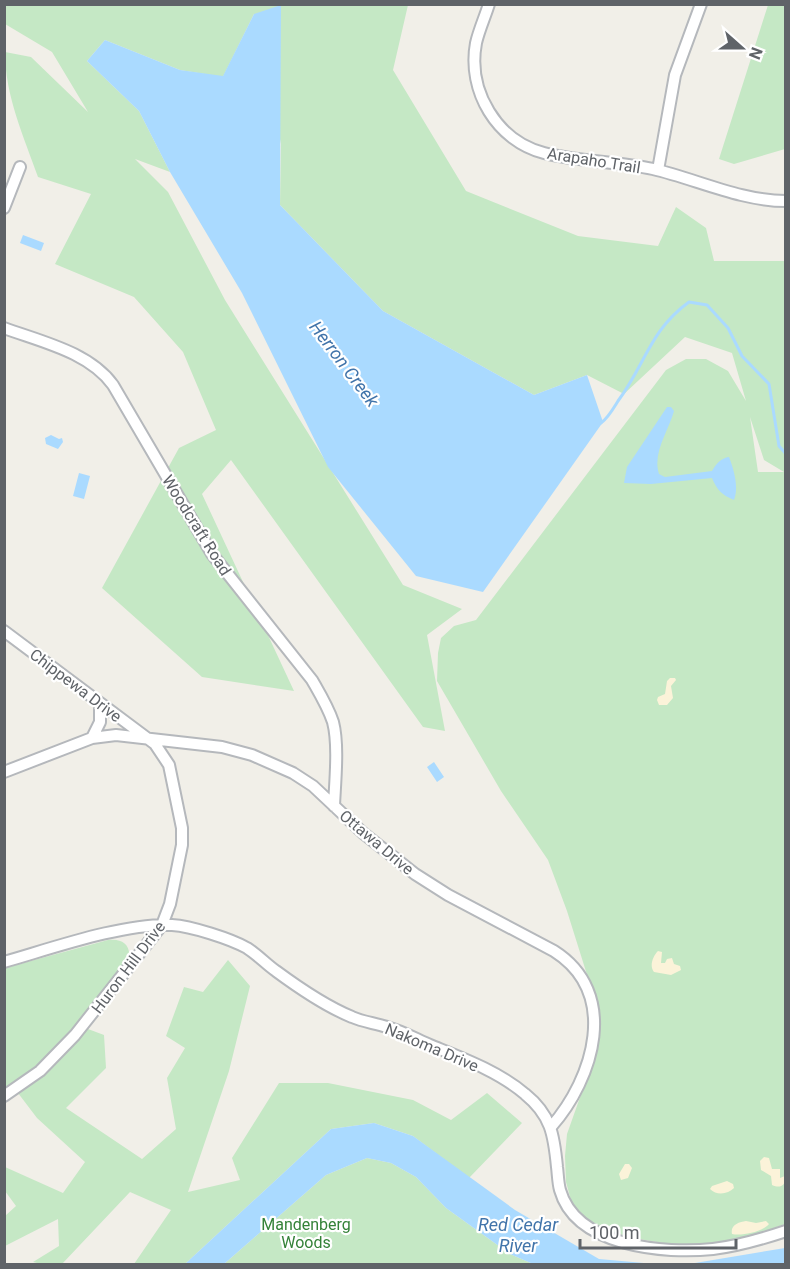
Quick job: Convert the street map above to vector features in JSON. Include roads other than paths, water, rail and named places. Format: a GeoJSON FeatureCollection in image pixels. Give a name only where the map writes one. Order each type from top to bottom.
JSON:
{"type":"FeatureCollection","features":[{"type":"Feature","properties":{"kind":"street","name":"Arapaho Trail"},"geometry":{"type":"LineString","coordinates":[[489,4],[476,44],[475,67],[483,101],[503,129],[521,143],[542,152],[658,170],[748,197],[786,201]]}},
{"type":"Feature","properties":{"kind":"street"},"geometry":{"type":"LineString","coordinates":[[658,170],[675,75],[701,4]]}},
{"type":"Feature","properties":{"kind":"street"},"geometry":{"type":"LineString","coordinates":[[4,208],[20,167]]}},
{"type":"Feature","properties":{"kind":"street","name":"Woodcraft Road"},"geometry":{"type":"LineString","coordinates":[[4,328],[88,361],[113,385],[212,554],[312,680],[321,695],[333,724],[336,767],[334,806]]}},
{"type":"Feature","properties":{"kind":"street","name":"Chippewa Drive"},"geometry":{"type":"LineString","coordinates":[[4,631],[100,705],[148,738]]}},
{"type":"Feature","properties":{"kind":"street"},"geometry":{"type":"LineString","coordinates":[[92,738],[100,722],[100,705]]}},
{"type":"Feature","properties":{"kind":"street","name":"Ottawa Drive"},"geometry":{"type":"LineString","coordinates":[[4,772],[92,738],[117,735],[222,747],[252,756],[293,773],[313,786],[363,833],[415,874],[448,895],[554,951],[567,960],[577,972],[593,1008],[596,1030],[579,1087],[552,1127]]}},
{"type":"Feature","properties":{"kind":"street","name":"Huron Hill Drive"},"geometry":{"type":"LineString","coordinates":[[4,1096],[46,1065],[75,1035],[162,925],[170,904],[182,844],[182,828],[168,765],[161,752],[148,738]]}},
{"type":"Feature","properties":{"kind":"street","name":"Nakoma Drive"},"geometry":{"type":"LineString","coordinates":[[4,962],[110,933],[162,925],[178,925],[233,941],[253,952],[303,990],[345,1014],[399,1031],[479,1066],[524,1092],[552,1127],[558,1182],[563,1198],[577,1218],[599,1234],[638,1245],[694,1250],[737,1245],[786,1231]]}},
{"type":"Feature","properties":{"kind":"water"},"geometry":{"type":"Polygon","coordinates":[[[281,5],[280,205],[383,311],[534,395],[587,375],[603,422],[483,592],[416,576],[328,467],[242,293],[170,172],[139,111],[87,61],[105,40],[180,70],[223,76],[254,14],[281,5]]]}},
{"type":"Feature","properties":{"kind":"water"},"geometry":{"type":"Polygon","coordinates":[[[23,235],[44,243],[41,251],[20,243],[23,235]]]}},
{"type":"Feature","properties":{"kind":"water"},"geometry":{"type":"Polygon","coordinates":[[[667,407],[671,407],[674,411],[659,450],[657,466],[659,474],[665,477],[712,471],[719,462],[729,457],[736,484],[734,500],[720,492],[712,478],[651,484],[624,483],[627,467],[667,407]]]}},
{"type":"Feature","properties":{"kind":"water"},"geometry":{"type":"Polygon","coordinates":[[[51,435],[62,438],[63,442],[58,449],[46,444],[45,438],[51,435]]]}},
{"type":"Feature","properties":{"kind":"water"},"geometry":{"type":"Polygon","coordinates":[[[79,473],[90,476],[84,499],[73,496],[79,473]]]}},
{"type":"Feature","properties":{"kind":"water"},"geometry":{"type":"Polygon","coordinates":[[[434,762],[444,777],[437,782],[427,767],[434,762]]]}},
{"type":"Feature","properties":{"kind":"water","name":"Red Cedar River"},"geometry":{"type":"Polygon","coordinates":[[[374,1123],[413,1136],[515,1210],[599,1259],[655,1264],[533,1264],[510,1254],[446,1208],[416,1177],[391,1163],[367,1158],[326,1175],[224,1264],[185,1264],[331,1129],[374,1123]]]}},
{"type":"Feature","properties":{"kind":"water"},"geometry":{"type":"Polygon","coordinates":[[[785,1248],[785,1264],[689,1264],[785,1248]]]}},
{"type":"Feature","properties":{"kind":"waterway","name":"Herron Creek"},"geometry":{"type":"LineString","coordinates":[[601,423],[627,388],[665,324],[689,302],[707,305],[728,328],[742,356],[769,384],[779,446],[786,454]]}},
{"type":"Feature","properties":{"kind":"park label","name":"Mandenberg Woods"},"geometry":{"type":"Point","coordinates":[306,1233]}}]}
